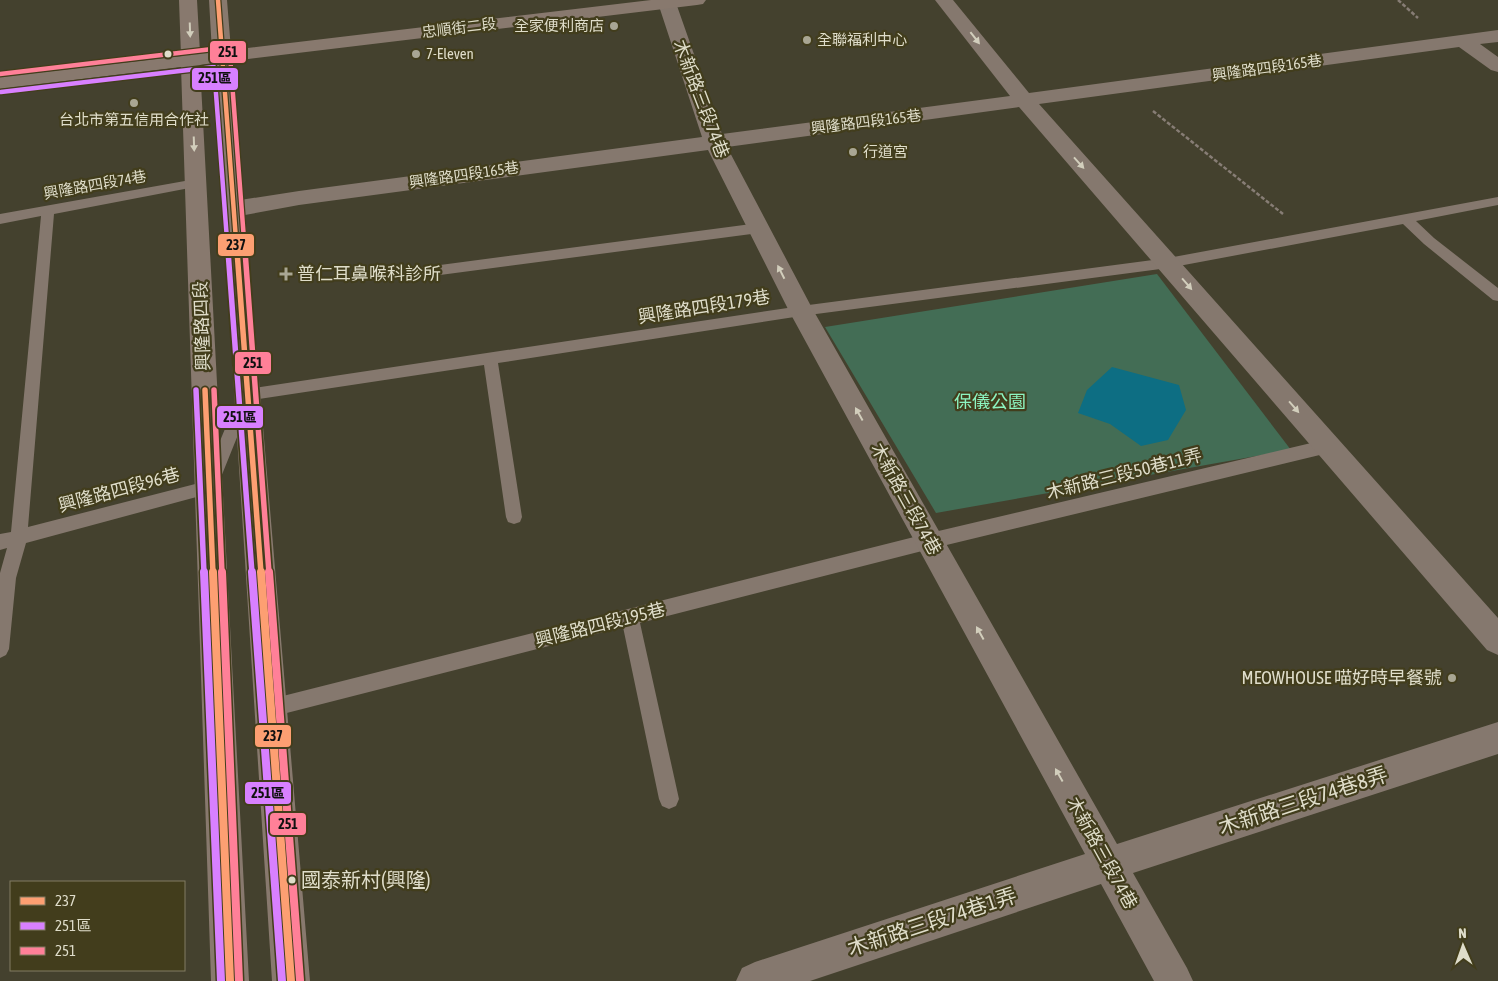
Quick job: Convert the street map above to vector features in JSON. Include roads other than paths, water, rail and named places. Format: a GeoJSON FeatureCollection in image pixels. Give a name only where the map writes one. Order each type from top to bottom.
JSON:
{"type":"FeatureCollection","features":[{"type":"Feature","properties":{"kind":"main road","name":"興隆路四段"},"geometry":{"type":"LineString","coordinates":[[188,0],[230,981]]}},
{"type":"Feature","properties":{"kind":"main road"},"geometry":{"type":"LineString","coordinates":[[218,0],[291,981]]}},
{"type":"Feature","properties":{"kind":"main road","name":"忠順街二段"},"geometry":{"type":"LineString","coordinates":[[0,83],[697,0]]}},
{"type":"Feature","properties":{"kind":"street"},"geometry":{"type":"LineString","coordinates":[[944,0],[1025,101],[1498,640]]}},
{"type":"Feature","properties":{"kind":"street","name":"木新路三段74巷"},"geometry":{"type":"LineString","coordinates":[[668,4],[714,142],[758,228],[801,311],[1174,981]]}},
{"type":"Feature","properties":{"kind":"street","name":"興隆路四段165巷"},"geometry":{"type":"LineString","coordinates":[[234,210],[299,198],[1498,36]]}},
{"type":"Feature","properties":{"kind":"street"},"geometry":{"type":"LineString","coordinates":[[1463,41],[1498,66]]}},
{"type":"Feature","properties":{"kind":"street","name":"木新路三段74巷8弄"},"geometry":{"type":"LineString","coordinates":[[1108,864],[1498,738]]}},
{"type":"Feature","properties":{"kind":"street","name":"木新路三段74巷1弄"},"geometry":{"type":"LineString","coordinates":[[756,981],[1108,864]]}},
{"type":"Feature","properties":{"kind":"lane","name":"興隆路四段74巷"},"geometry":{"type":"LineString","coordinates":[[0,220],[196,184]]}},
{"type":"Feature","properties":{"kind":"lane","name":"興隆路四段179巷"},"geometry":{"type":"LineString","coordinates":[[247,395],[801,311],[1168,263],[1498,201]]}},
{"type":"Feature","properties":{"kind":"lane"},"geometry":{"type":"LineString","coordinates":[[0,649],[7,578],[19,537],[48,211]]}},
{"type":"Feature","properties":{"kind":"lane"},"geometry":{"type":"LineString","coordinates":[[1405,218],[1429,241],[1498,296]]}},
{"type":"Feature","properties":{"kind":"lane"},"geometry":{"type":"LineString","coordinates":[[424,272],[758,228]]}},
{"type":"Feature","properties":{"kind":"lane"},"geometry":{"type":"LineString","coordinates":[[490,358],[514,517]]}},
{"type":"Feature","properties":{"kind":"lane"},"geometry":{"type":"LineString","coordinates":[[209,487],[247,395]]}},
{"type":"Feature","properties":{"kind":"lane","name":"木新路三段50巷11弄"},"geometry":{"type":"LineString","coordinates":[[930,542],[1328,446]]}},
{"type":"Feature","properties":{"kind":"lane","name":"興隆路四段96巷"},"geometry":{"type":"LineString","coordinates":[[0,542],[209,487]]}},
{"type":"Feature","properties":{"kind":"lane","name":"興隆路四段195巷"},"geometry":{"type":"LineString","coordinates":[[271,708],[930,542]]}},
{"type":"Feature","properties":{"kind":"lane"},"geometry":{"type":"LineString","coordinates":[[630,617],[669,799]]}},
{"type":"Feature","properties":{"kind":"water"},"geometry":{"type":"Polygon","coordinates":[[[1112,367],[1179,385],[1186,410],[1168,440],[1141,446],[1110,424],[1078,413],[1087,390],[1112,367]]]}},
{"type":"Feature","properties":{"kind":"place","name":"全家便利商店"},"geometry":{"type":"Point","coordinates":[614,26]}},
{"type":"Feature","properties":{"kind":"place","name":"全聯福利中心"},"geometry":{"type":"Point","coordinates":[807,40]}},
{"type":"Feature","properties":{"kind":"place","name":"7-Eleven"},"geometry":{"type":"Point","coordinates":[416,54]}},
{"type":"Feature","properties":{"kind":"place","name":"台北市第五信用合作社"},"geometry":{"type":"Point","coordinates":[134,103]}},
{"type":"Feature","properties":{"kind":"place","name":"行道宮"},"geometry":{"type":"Point","coordinates":[853,152]}},
{"type":"Feature","properties":{"kind":"place","name":"普仁耳鼻喉科診所"},"geometry":{"type":"Point","coordinates":[286,274]}},
{"type":"Feature","properties":{"kind":"place","name":"MEOWHOUSE 喵好時早餐號"},"geometry":{"type":"Point","coordinates":[1452,678]}},
{"type":"Feature","properties":{"kind":"place","name":"國泰新村(興隆)"},"geometry":{"type":"Point","coordinates":[292,880]}},
{"type":"Feature","properties":{"kind":"park label","name":"保儀公園"},"geometry":{"type":"Point","coordinates":[990,402]}}]}
